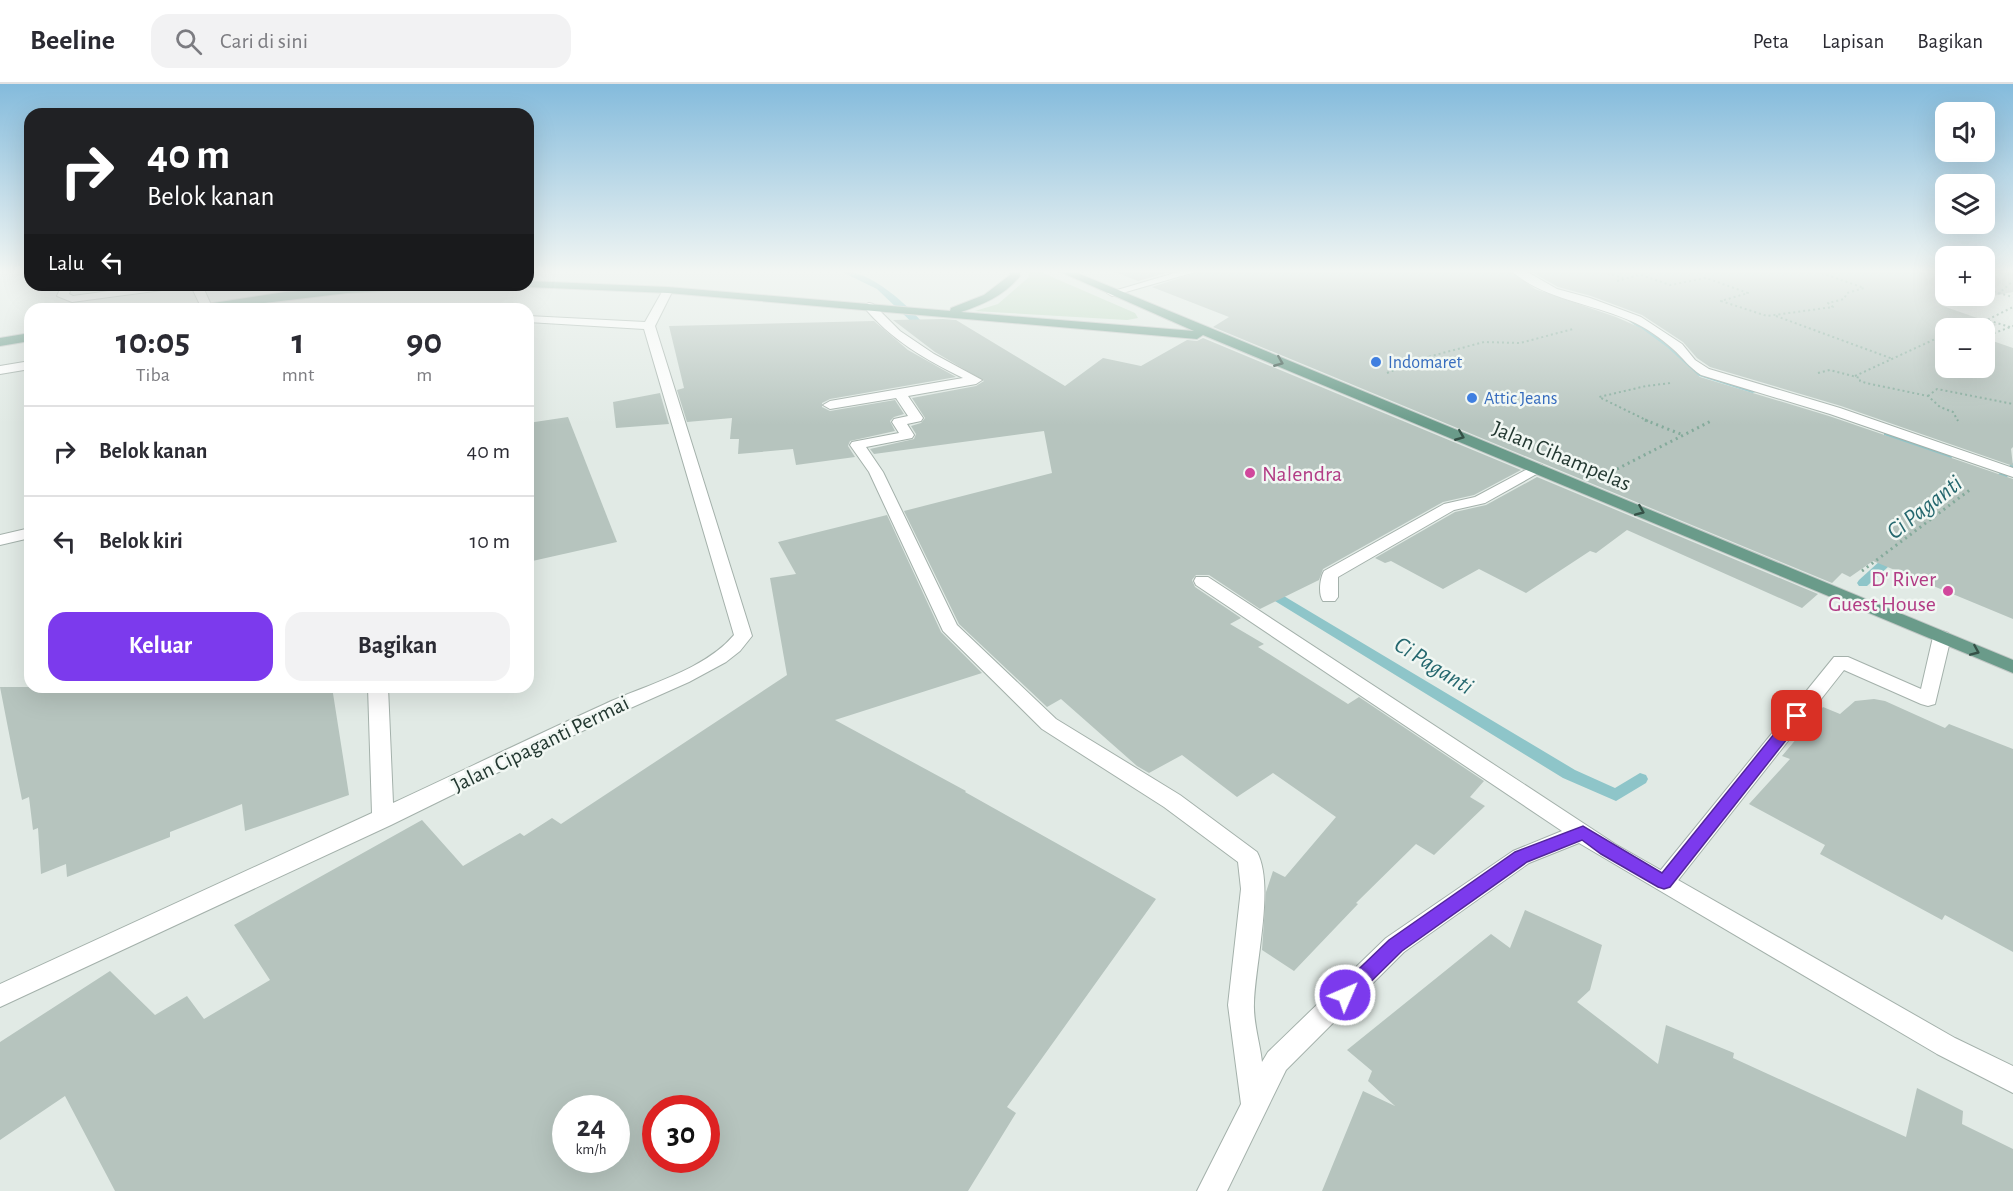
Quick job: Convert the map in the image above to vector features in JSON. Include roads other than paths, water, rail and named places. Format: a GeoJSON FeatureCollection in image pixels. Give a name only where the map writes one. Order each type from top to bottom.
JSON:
{"type":"FeatureCollection","features":[{"type":"Feature","properties":{"kind":"main road"},"geometry":{"type":"LineString","coordinates":[[1051,322],[1163,331],[1225,340]]}},
{"type":"Feature","properties":{"kind":"main road","name":"Jalan Cihampelas"},"geometry":{"type":"LineString","coordinates":[[1182,322],[2013,666]]}},
{"type":"Feature","properties":{"kind":"main road"},"geometry":{"type":"LineString","coordinates":[[0,342],[24,338]]}},
{"type":"Feature","properties":{"kind":"street"},"geometry":{"type":"LineString","coordinates":[[562,322],[650,326],[652,322]]}},
{"type":"Feature","properties":{"kind":"street"},"geometry":{"type":"LineString","coordinates":[[830,405],[976,380],[930,357],[896,333],[887,322]]}},
{"type":"Feature","properties":{"kind":"street"},"geometry":{"type":"LineString","coordinates":[[1642,322],[1678,347],[1691,363],[1705,372],[1835,411],[2013,472]]}},
{"type":"Feature","properties":{"kind":"street","name":"Jalan Cipaganti Permai"},"geometry":{"type":"LineString","coordinates":[[0,996],[383,819],[621,704],[714,662],[737,646],[743,636],[650,326]]}},
{"type":"Feature","properties":{"kind":"street"},"geometry":{"type":"LineString","coordinates":[[0,370],[24,366]]}},
{"type":"Feature","properties":{"kind":"street"},"geometry":{"type":"LineString","coordinates":[[900,394],[916,418],[899,422],[907,435],[857,445],[876,472],[949,627],[1049,724],[1172,801],[1249,858],[1253,889],[1241,1005],[1255,1104]]}},
{"type":"Feature","properties":{"kind":"street"},"geometry":{"type":"LineString","coordinates":[[1329,597],[1330,575],[1449,507],[1480,500],[1537,468]]}},
{"type":"Feature","properties":{"kind":"street"},"geometry":{"type":"LineString","coordinates":[[0,540],[24,534]]}},
{"type":"Feature","properties":{"kind":"street"},"geometry":{"type":"LineString","coordinates":[[1202,581],[1607,850],[1946,1046],[2013,1080]]}},
{"type":"Feature","properties":{"kind":"street"},"geometry":{"type":"LineString","coordinates":[[1664,882],[1841,661],[1928,700],[1942,637]]}},
{"type":"Feature","properties":{"kind":"street"},"geometry":{"type":"LineString","coordinates":[[378,693],[383,819]]}},
{"type":"Feature","properties":{"kind":"street"},"geometry":{"type":"LineString","coordinates":[[1212,1191],[1277,1061],[1395,945],[1521,857],[1583,832]]}},
{"type":"Feature","properties":{"kind":"waterway","name":"Ci Paganti"},"geometry":{"type":"LineString","coordinates":[[916,322],[926,331]]}},
{"type":"Feature","properties":{"kind":"waterway"},"geometry":{"type":"LineString","coordinates":[[1636,322],[1671,347],[1683,363],[1699,373],[1755,391]]}},
{"type":"Feature","properties":{"kind":"waterway"},"geometry":{"type":"LineString","coordinates":[[1888,433],[1947,458]]}},
{"type":"Feature","properties":{"kind":"waterway","name":"Ci Paganti"},"geometry":{"type":"LineString","coordinates":[[1988,487],[2013,466]]}},
{"type":"Feature","properties":{"kind":"waterway","name":"Ci Paganti"},"geometry":{"type":"LineString","coordinates":[[1863,583],[1895,554]]}},
{"type":"Feature","properties":{"kind":"waterway","name":"Ci Paganti"},"geometry":{"type":"LineString","coordinates":[[1267,590],[1569,774],[1616,795],[1640,779]]}},
{"type":"Feature","properties":{"kind":"place","name":"Indomaret"},"geometry":{"type":"Point","coordinates":[1376,362]}},
{"type":"Feature","properties":{"kind":"place","name":"Attic Jeans"},"geometry":{"type":"Point","coordinates":[1472,398]}},
{"type":"Feature","properties":{"kind":"place","name":"Nalendra"},"geometry":{"type":"Point","coordinates":[1250,473]}},
{"type":"Feature","properties":{"kind":"place","name":"D' River Guest House"},"geometry":{"type":"Point","coordinates":[1948,591]}}]}
